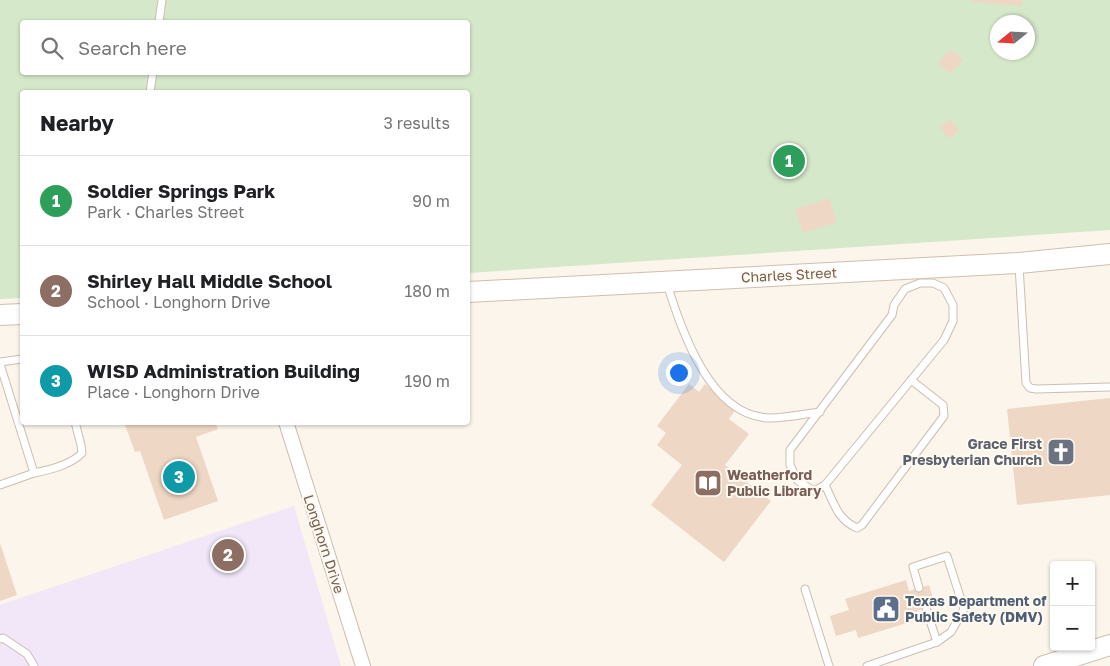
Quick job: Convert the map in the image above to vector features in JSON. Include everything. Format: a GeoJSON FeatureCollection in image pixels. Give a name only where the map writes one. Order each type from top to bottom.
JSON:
{"type":"FeatureCollection","features":[{"type":"Feature","properties":{"kind":"street","name":"Charles Street"},"geometry":{"type":"LineString","coordinates":[[470,292],[666,282],[934,275],[1019,262],[1110,254]]}},
{"type":"Feature","properties":{"kind":"street"},"geometry":{"type":"LineString","coordinates":[[0,315],[20,314]]}},
{"type":"Feature","properties":{"kind":"street","name":"Longhorn Drive"},"geometry":{"type":"LineString","coordinates":[[287,425],[363,666]]}},
{"type":"Feature","properties":{"kind":"street"},"geometry":{"type":"LineString","coordinates":[[1044,666],[1110,644]]}},
{"type":"Feature","properties":{"kind":"lane"},"geometry":{"type":"LineString","coordinates":[[159,20],[162,0]]}},
{"type":"Feature","properties":{"kind":"lane"},"geometry":{"type":"LineString","coordinates":[[150,90],[153,75]]}},
{"type":"Feature","properties":{"kind":"lane"},"geometry":{"type":"LineString","coordinates":[[1019,262],[1026,383],[1030,388],[1036,389],[1110,387]]}},
{"type":"Feature","properties":{"kind":"lane"},"geometry":{"type":"LineString","coordinates":[[934,275],[954,305],[953,321],[944,340],[911,380],[826,484],[814,491],[798,481],[790,465],[790,450],[892,315],[894,306],[905,289],[934,275]]}},
{"type":"Feature","properties":{"kind":"lane"},"geometry":{"type":"LineString","coordinates":[[666,282],[678,318],[706,376],[716,389],[734,405],[747,413],[770,418],[820,412]]}},
{"type":"Feature","properties":{"kind":"lane"},"geometry":{"type":"LineString","coordinates":[[20,359],[0,363],[34,473]]}},
{"type":"Feature","properties":{"kind":"lane"},"geometry":{"type":"LineString","coordinates":[[826,484],[839,515],[857,528],[944,416],[943,404],[911,380]]}},
{"type":"Feature","properties":{"kind":"lane"},"geometry":{"type":"LineString","coordinates":[[0,485],[76,459],[82,453],[76,425]]}},
{"type":"Feature","properties":{"kind":"lane"},"geometry":{"type":"LineString","coordinates":[[867,666],[937,642],[950,632],[964,609],[947,556],[913,567],[920,588]]}},
{"type":"Feature","properties":{"kind":"lane"},"geometry":{"type":"LineString","coordinates":[[805,590],[829,666]]}},
{"type":"Feature","properties":{"kind":"lane"},"geometry":{"type":"LineString","coordinates":[[926,608],[937,642]]}},
{"type":"Feature","properties":{"kind":"lane"},"geometry":{"type":"LineString","coordinates":[[0,639],[4,638],[27,654],[34,666]]}},
{"type":"Feature","properties":{"kind":"shaded area"},"geometry":{"type":"Polygon","coordinates":[[[294,506],[341,666],[0,666],[0,605],[294,506]]]}},
{"type":"Feature","properties":{"kind":"green space"},"geometry":{"type":"Polygon","coordinates":[[[0,0],[1110,0],[1110,230],[470,273],[470,90],[20,90],[20,298],[0,299],[0,0]]]}},
{"type":"Feature","properties":{"kind":"building"},"geometry":{"type":"Polygon","coordinates":[[[972,0],[1022,0],[1022,6],[972,2],[972,0]]]}},
{"type":"Feature","properties":{"kind":"building"},"geometry":{"type":"Polygon","coordinates":[[[951,49],[963,60],[950,74],[938,63],[951,49]]]}},
{"type":"Feature","properties":{"kind":"building"},"geometry":{"type":"Polygon","coordinates":[[[950,119],[959,130],[949,139],[940,127],[950,119]]]}},
{"type":"Feature","properties":{"kind":"building"},"geometry":{"type":"Polygon","coordinates":[[[829,198],[837,222],[803,233],[795,209],[829,198]]]}},
{"type":"Feature","properties":{"kind":"building","name":"Weatherford Public Library"},"geometry":{"type":"Polygon","coordinates":[[[689,384],[699,392],[705,384],[736,409],[729,419],[749,434],[725,465],[771,501],[724,562],[651,505],[682,465],[657,445],[666,433],[657,426],[689,384]]]}},
{"type":"Feature","properties":{"kind":"building","name":"Grace First Presbyterian Church"},"geometry":{"type":"Polygon","coordinates":[[[1110,398],[1110,495],[1017,505],[1007,409],[1110,398]]]}},
{"type":"Feature","properties":{"kind":"building"},"geometry":{"type":"Polygon","coordinates":[[[125,425],[216,425],[218,429],[196,437],[218,501],[164,520],[140,451],[135,452],[125,425]]]}},
{"type":"Feature","properties":{"kind":"building"},"geometry":{"type":"Polygon","coordinates":[[[0,543],[17,595],[0,601],[0,543]]]}},
{"type":"Feature","properties":{"kind":"building","name":"Texas Department of Public Safety (DMV)"},"geometry":{"type":"Polygon","coordinates":[[[906,580],[909,591],[929,585],[935,605],[917,611],[920,619],[858,638],[856,630],[836,636],[830,616],[849,610],[845,599],[906,580]]]}},
{"type":"Feature","properties":{"kind":"place","name":"Soldier Springs Park"},"geometry":{"type":"Point","coordinates":[789,161]}},
{"type":"Feature","properties":{"kind":"place","name":"Grace First Presbyterian Church"},"geometry":{"type":"Point","coordinates":[1061,452]}},
{"type":"Feature","properties":{"kind":"place","name":"WISD Administration Building"},"geometry":{"type":"Point","coordinates":[179,477]}},
{"type":"Feature","properties":{"kind":"place","name":"Weatherford Public Library"},"geometry":{"type":"Point","coordinates":[708,483]}},
{"type":"Feature","properties":{"kind":"place","name":"Shirley Hall Middle School"},"geometry":{"type":"Point","coordinates":[228,555]}},
{"type":"Feature","properties":{"kind":"place","name":"Texas Department of Public Safety (DMV)"},"geometry":{"type":"Point","coordinates":[886,609]}}]}
